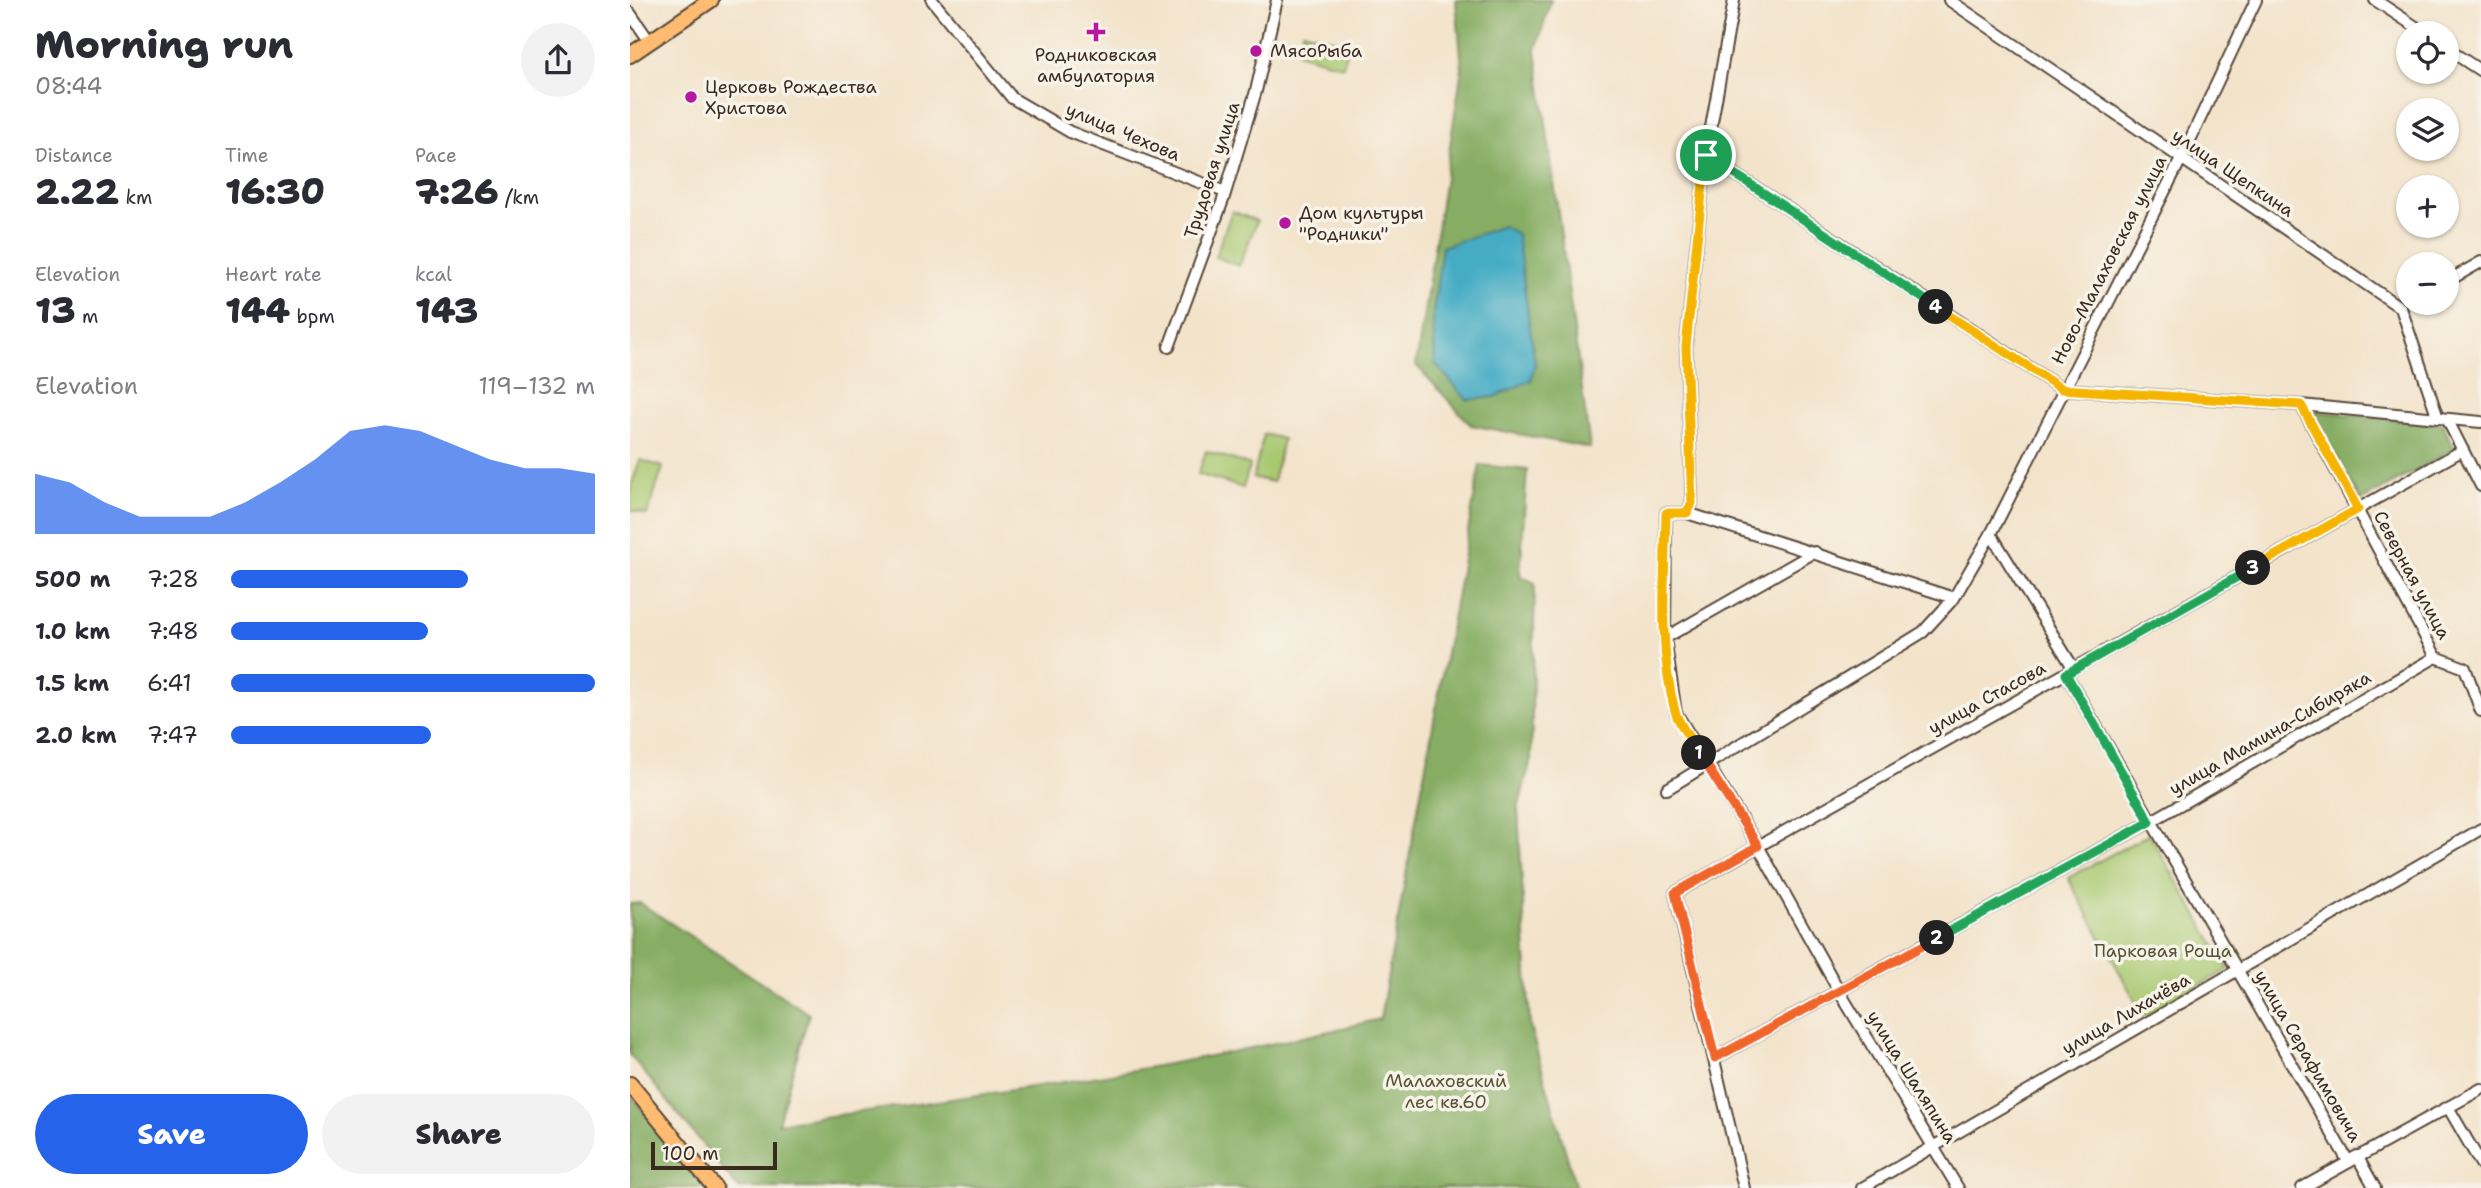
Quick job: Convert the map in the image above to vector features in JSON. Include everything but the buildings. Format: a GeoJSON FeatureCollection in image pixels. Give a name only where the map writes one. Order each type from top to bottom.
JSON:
{"type":"FeatureCollection","features":[{"type":"Feature","properties":{"kind":"main road"},"geometry":{"type":"LineString","coordinates":[[630,55],[711,0]]}},
{"type":"Feature","properties":{"kind":"main road"},"geometry":{"type":"LineString","coordinates":[[630,1084],[715,1188]]}},
{"type":"Feature","properties":{"kind":"street","name":"улица Чехова"},"geometry":{"type":"LineString","coordinates":[[932,0],[1012,98],[1070,132],[1225,192]]}},
{"type":"Feature","properties":{"kind":"street","name":"Трудовая улица"},"geometry":{"type":"LineString","coordinates":[[1168,347],[1225,192],[1256,91],[1277,0]]}},
{"type":"Feature","properties":{"kind":"street"},"geometry":{"type":"LineString","coordinates":[[1734,0],[1706,155],[1686,346],[1692,503],[1687,513],[1954,598]]}},
{"type":"Feature","properties":{"kind":"street","name":"улица Щепкина"},"geometry":{"type":"LineString","coordinates":[[1949,0],[2181,159],[2396,299]]}},
{"type":"Feature","properties":{"kind":"street","name":"Ново-Малаховская улица"},"geometry":{"type":"LineString","coordinates":[[1667,789],[1923,632],[1954,598],[1990,534],[2181,159],[2256,0]]}},
{"type":"Feature","properties":{"kind":"street"},"geometry":{"type":"LineString","coordinates":[[2375,0],[2407,21]]}},
{"type":"Feature","properties":{"kind":"street"},"geometry":{"type":"LineString","coordinates":[[630,13],[650,42]]}},
{"type":"Feature","properties":{"kind":"street"},"geometry":{"type":"LineString","coordinates":[[2459,57],[2481,71]]}},
{"type":"Feature","properties":{"kind":"street"},"geometry":{"type":"LineString","coordinates":[[1706,155],[2062,389],[2301,405],[2481,422]]}},
{"type":"Feature","properties":{"kind":"street"},"geometry":{"type":"LineString","coordinates":[[2459,275],[2481,262]]}},
{"type":"Feature","properties":{"kind":"street","name":"улица Щепкина"},"geometry":{"type":"LineString","coordinates":[[2409,315],[2442,419],[2463,450],[2481,486]]}},
{"type":"Feature","properties":{"kind":"street","name":"Северная улица"},"geometry":{"type":"LineString","coordinates":[[2301,405],[2436,657],[2465,668],[2481,711]]}},
{"type":"Feature","properties":{"kind":"street","name":"улица Стасова"},"geometry":{"type":"LineString","coordinates":[[1715,1058],[1675,893],[2463,450]]}},
{"type":"Feature","properties":{"kind":"street","name":"улица Шаляпина"},"geometry":{"type":"LineString","coordinates":[[1687,513],[1666,513],[1665,638],[1676,713],[1758,846],[1839,991],[1958,1188]]}},
{"type":"Feature","properties":{"kind":"street","name":"улица Серафимовича"},"geometry":{"type":"LineString","coordinates":[[1990,534],[2070,672],[2150,822],[2353,1159],[2375,1188]]}},
{"type":"Feature","properties":{"kind":"street"},"geometry":{"type":"LineString","coordinates":[[1665,638],[1815,552]]}},
{"type":"Feature","properties":{"kind":"street","name":"улица Мамина-Сибиряка"},"geometry":{"type":"LineString","coordinates":[[1715,1058],[2150,822],[2436,657]]}},
{"type":"Feature","properties":{"kind":"street","name":"улица Лихачёва"},"geometry":{"type":"LineString","coordinates":[[1862,1188],[2481,829]]}},
{"type":"Feature","properties":{"kind":"street"},"geometry":{"type":"LineString","coordinates":[[1715,1058],[1744,1188]]}},
{"type":"Feature","properties":{"kind":"street"},"geometry":{"type":"LineString","coordinates":[[2302,1188],[2481,1088]]}},
{"type":"Feature","properties":{"kind":"street"},"geometry":{"type":"LineString","coordinates":[[2448,1107],[2481,1164]]}},
{"type":"Feature","properties":{"kind":"green space"},"geometry":{"type":"Polygon","coordinates":[[[1456,0],[1551,0],[1536,50],[1590,448],[1471,425],[1416,365],[1462,68],[1456,0]]]}},
{"type":"Feature","properties":{"kind":"green space"},"geometry":{"type":"Polygon","coordinates":[[[1303,31],[1349,44],[1343,66],[1297,53],[1303,31]]]}},
{"type":"Feature","properties":{"kind":"green space"},"geometry":{"type":"Polygon","coordinates":[[[1232,211],[1257,221],[1239,266],[1215,257],[1232,211]]]}},
{"type":"Feature","properties":{"kind":"green space"},"geometry":{"type":"Polygon","coordinates":[[[2312,411],[2442,424],[2455,449],[2361,501],[2312,411]]]}},
{"type":"Feature","properties":{"kind":"green space"},"geometry":{"type":"Polygon","coordinates":[[[1264,434],[1283,439],[1273,482],[1253,478],[1264,434]]]}},
{"type":"Feature","properties":{"kind":"green space"},"geometry":{"type":"Polygon","coordinates":[[[1206,451],[1250,465],[1243,488],[1198,474],[1206,451]]]}},
{"type":"Feature","properties":{"kind":"green space"},"geometry":{"type":"Polygon","coordinates":[[[640,460],[663,467],[647,515],[630,510],[630,490],[640,460]]]}},
{"type":"Feature","properties":{"kind":"green space","name":"Малаховский лес кв.60"},"geometry":{"type":"Polygon","coordinates":[[[1480,465],[1527,470],[1520,576],[1535,583],[1531,759],[1518,809],[1530,1027],[1576,1188],[738,1188],[630,1055],[630,904],[640,903],[809,1014],[778,1123],[1005,1091],[1156,1066],[1380,1019],[1480,465]]]}},
{"type":"Feature","properties":{"kind":"green space","name":"Парковая Роща"},"geometry":{"type":"Polygon","coordinates":[[[2149,834],[2229,969],[2144,1017],[2068,878],[2149,834]]]}},
{"type":"Feature","properties":{"kind":"green space"},"geometry":{"type":"Polygon","coordinates":[[[630,1094],[706,1188],[630,1188],[630,1094]]]}},
{"type":"Feature","properties":{"kind":"water"},"geometry":{"type":"Polygon","coordinates":[[[1503,226],[1517,234],[1535,364],[1531,380],[1495,397],[1467,400],[1435,363],[1433,314],[1442,247],[1503,226]]]}},
{"type":"Feature","properties":{"kind":"place","name":"Родниковская амбулатория"},"geometry":{"type":"Point","coordinates":[1096,32]}},
{"type":"Feature","properties":{"kind":"place","name":"МясоРыба"},"geometry":{"type":"Point","coordinates":[1256,51]}},
{"type":"Feature","properties":{"kind":"place","name":"Церковь Рождества Христова"},"geometry":{"type":"Point","coordinates":[691,97]}},
{"type":"Feature","properties":{"kind":"place","name":"Дом культуры \"Родники\""},"geometry":{"type":"Point","coordinates":[1285,223]}},
{"type":"Feature","properties":{"kind":"route"},"geometry":{"type":"LineString","coordinates":[[1706,155],[2062,389],[2301,405],[2358,509],[2066,674],[2150,822],[1715,1058],[1675,893],[1758,846],[1676,713],[1665,638],[1666,513],[1687,513],[1692,503],[1686,346],[1706,155]]}}]}
